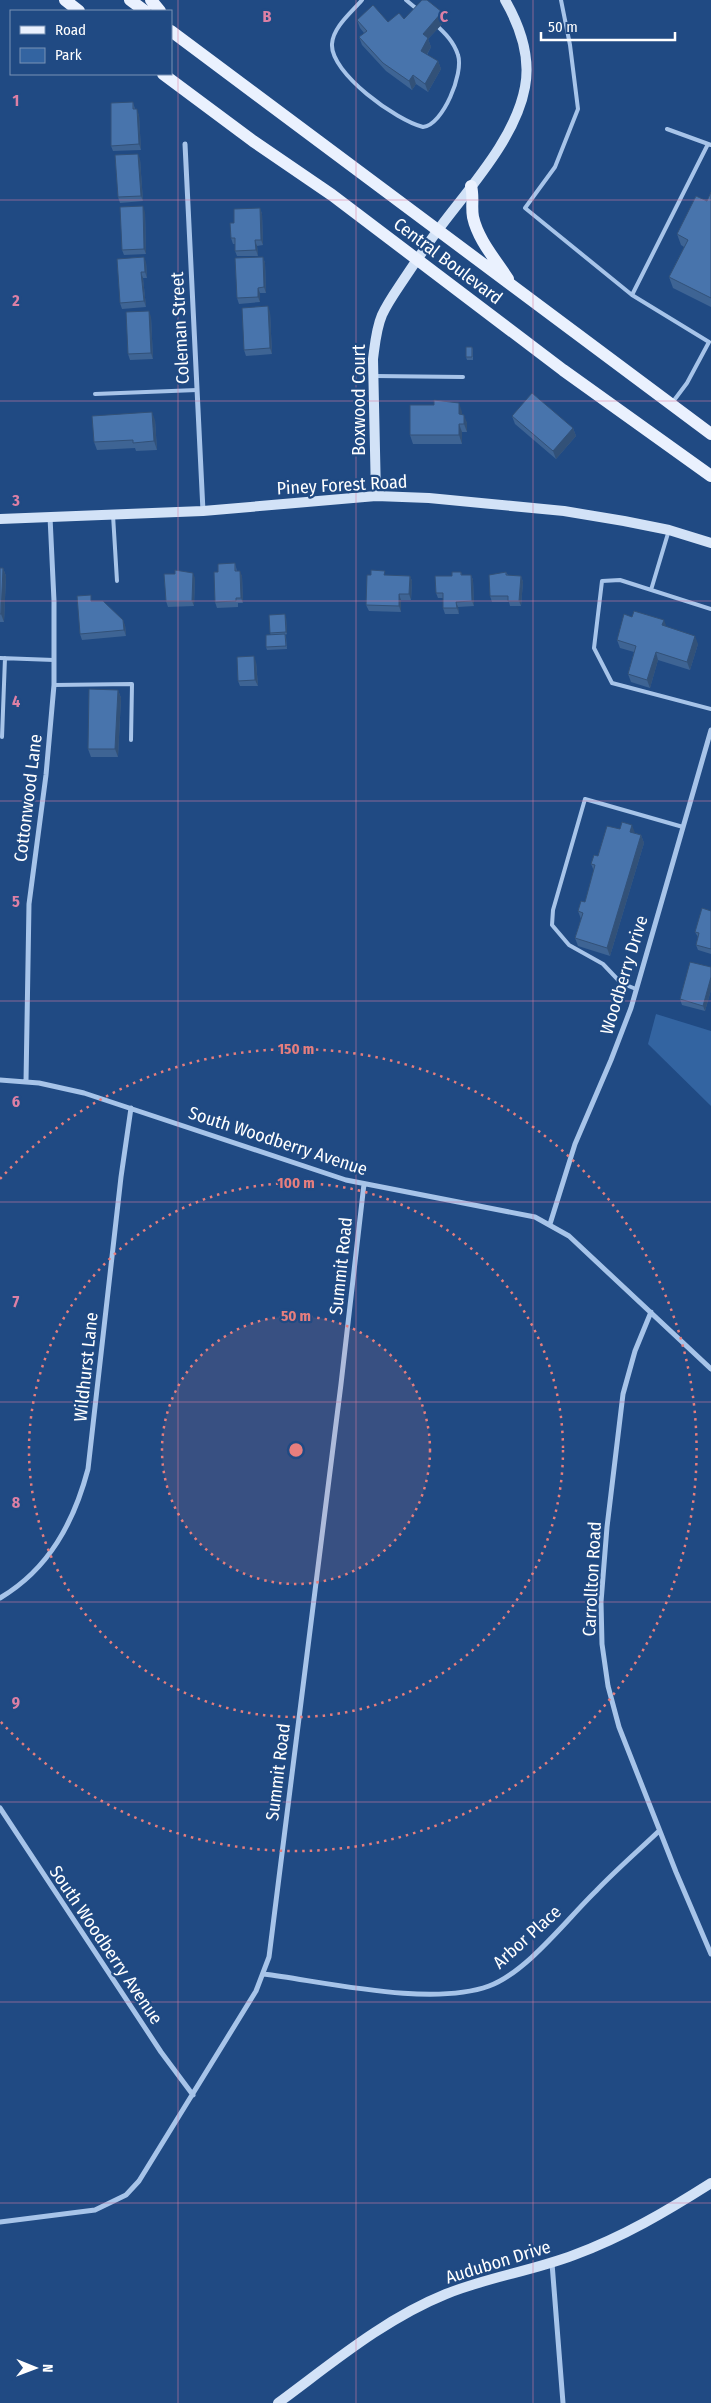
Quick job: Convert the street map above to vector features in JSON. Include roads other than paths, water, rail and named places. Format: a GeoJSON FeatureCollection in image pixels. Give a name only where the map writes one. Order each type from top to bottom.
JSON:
{"type":"FeatureCollection","features":[{"type":"Feature","properties":{"kind":"main road"},"geometry":{"type":"LineString","coordinates":[[65,0],[78,10]]}},
{"type":"Feature","properties":{"kind":"main road"},"geometry":{"type":"LineString","coordinates":[[130,0],[144,10]]}},
{"type":"Feature","properties":{"kind":"main road"},"geometry":{"type":"LineString","coordinates":[[151,0],[159,10]]}},
{"type":"Feature","properties":{"kind":"main road","name":"Boxwood Court"},"geometry":{"type":"LineString","coordinates":[[376,496],[373,376],[375,337],[381,316],[416,260],[508,132],[520,106],[525,87],[526,70],[522,36],[516,19],[504,0]]}},
{"type":"Feature","properties":{"kind":"main road","name":"Central Boulevard"},"geometry":{"type":"LineString","coordinates":[[173,31],[437,231],[711,434]]}},
{"type":"Feature","properties":{"kind":"main road","name":"Central Boulevard"},"geometry":{"type":"LineString","coordinates":[[165,75],[253,141],[332,195],[563,370],[711,476]]}},
{"type":"Feature","properties":{"kind":"main road"},"geometry":{"type":"LineString","coordinates":[[471,186],[474,199],[473,216],[479,233],[514,288]]}},
{"type":"Feature","properties":{"kind":"main road","name":"Piney Forest Road"},"geometry":{"type":"LineString","coordinates":[[0,519],[203,511],[376,496],[429,498],[564,511],[669,530],[711,543]]}},
{"type":"Feature","properties":{"kind":"main road","name":"Audubon Drive"},"geometry":{"type":"LineString","coordinates":[[278,2403],[373,2334],[445,2294],[486,2280],[552,2262],[625,2234],[664,2213],[711,2182]]}},
{"type":"Feature","properties":{"kind":"street","name":"Coleman Street"},"geometry":{"type":"LineString","coordinates":[[185,144],[203,511]]}},
{"type":"Feature","properties":{"kind":"street","name":"Cottonwood Lane"},"geometry":{"type":"LineString","coordinates":[[26,1082],[29,904],[46,775],[54,685],[50,517]]}},
{"type":"Feature","properties":{"kind":"street","name":"Woodberry Drive"},"geometry":{"type":"LineString","coordinates":[[550,1224],[575,1144],[612,1060],[636,989],[711,730]]}},
{"type":"Feature","properties":{"kind":"street","name":"South Woodberry Avenue"},"geometry":{"type":"LineString","coordinates":[[0,1080],[26,1082],[84,1093],[364,1184],[535,1218],[550,1224],[569,1236],[711,1369]]}},
{"type":"Feature","properties":{"kind":"street","name":"Wildhurst Lane"},"geometry":{"type":"LineString","coordinates":[[0,1598],[33,1574],[51,1553],[70,1524],[81,1497],[88,1468],[121,1177],[131,1108]]}},
{"type":"Feature","properties":{"kind":"street","name":"Summit Road"},"geometry":{"type":"LineString","coordinates":[[0,2222],[96,2210],[110,2205],[126,2195],[139,2182],[264,1974],[269,1957],[341,1384],[364,1184]]}},
{"type":"Feature","properties":{"kind":"street","name":"Carrollton Road"},"geometry":{"type":"LineString","coordinates":[[651,1312],[635,1351],[623,1394],[600,1602],[602,1644],[608,1686],[618,1727],[711,1954]]}},
{"type":"Feature","properties":{"kind":"street","name":"South Woodberry Avenue"},"geometry":{"type":"LineString","coordinates":[[0,1808],[156,2044],[193,2095]]}},
{"type":"Feature","properties":{"kind":"street","name":"Arbor Place"},"geometry":{"type":"LineString","coordinates":[[264,1974],[425,1994],[471,1991],[491,1986],[509,1976],[539,1950],[596,1891],[659,1831]]}},
{"type":"Feature","properties":{"kind":"street"},"geometry":{"type":"LineString","coordinates":[[552,2262],[563,2403]]}},
{"type":"Feature","properties":{"kind":"lane"},"geometry":{"type":"LineString","coordinates":[[362,0],[334,35],[332,44],[334,55],[344,71],[365,92],[395,114],[415,125],[426,127],[435,122],[453,90],[459,73],[459,60],[454,46],[449,38],[433,22]]}},
{"type":"Feature","properties":{"kind":"lane"},"geometry":{"type":"LineString","coordinates":[[406,0],[421,12]]}},
{"type":"Feature","properties":{"kind":"lane"},"geometry":{"type":"LineString","coordinates":[[561,0],[570,45],[578,109],[555,167],[525,208],[632,295],[710,341],[687,383],[671,405]]}},
{"type":"Feature","properties":{"kind":"lane"},"geometry":{"type":"LineString","coordinates":[[632,295],[710,144],[666,129]]}},
{"type":"Feature","properties":{"kind":"lane"},"geometry":{"type":"LineString","coordinates":[[373,376],[463,377]]}},
{"type":"Feature","properties":{"kind":"lane"},"geometry":{"type":"LineString","coordinates":[[95,394],[197,390]]}},
{"type":"Feature","properties":{"kind":"lane"},"geometry":{"type":"LineString","coordinates":[[113,515],[117,581]]}},
{"type":"Feature","properties":{"kind":"lane"},"geometry":{"type":"LineString","coordinates":[[651,590],[669,530]]}},
{"type":"Feature","properties":{"kind":"lane"},"geometry":{"type":"LineString","coordinates":[[711,609],[620,580],[602,581],[594,648],[612,683],[711,709]]}},
{"type":"Feature","properties":{"kind":"lane"},"geometry":{"type":"LineString","coordinates":[[2,737],[2,658],[54,660]]}},
{"type":"Feature","properties":{"kind":"lane"},"geometry":{"type":"LineString","coordinates":[[54,685],[132,684],[131,740]]}},
{"type":"Feature","properties":{"kind":"lane"},"geometry":{"type":"LineString","coordinates":[[636,989],[621,983],[603,964],[569,945],[552,926],[553,910],[586,799],[682,827]]}}]}
